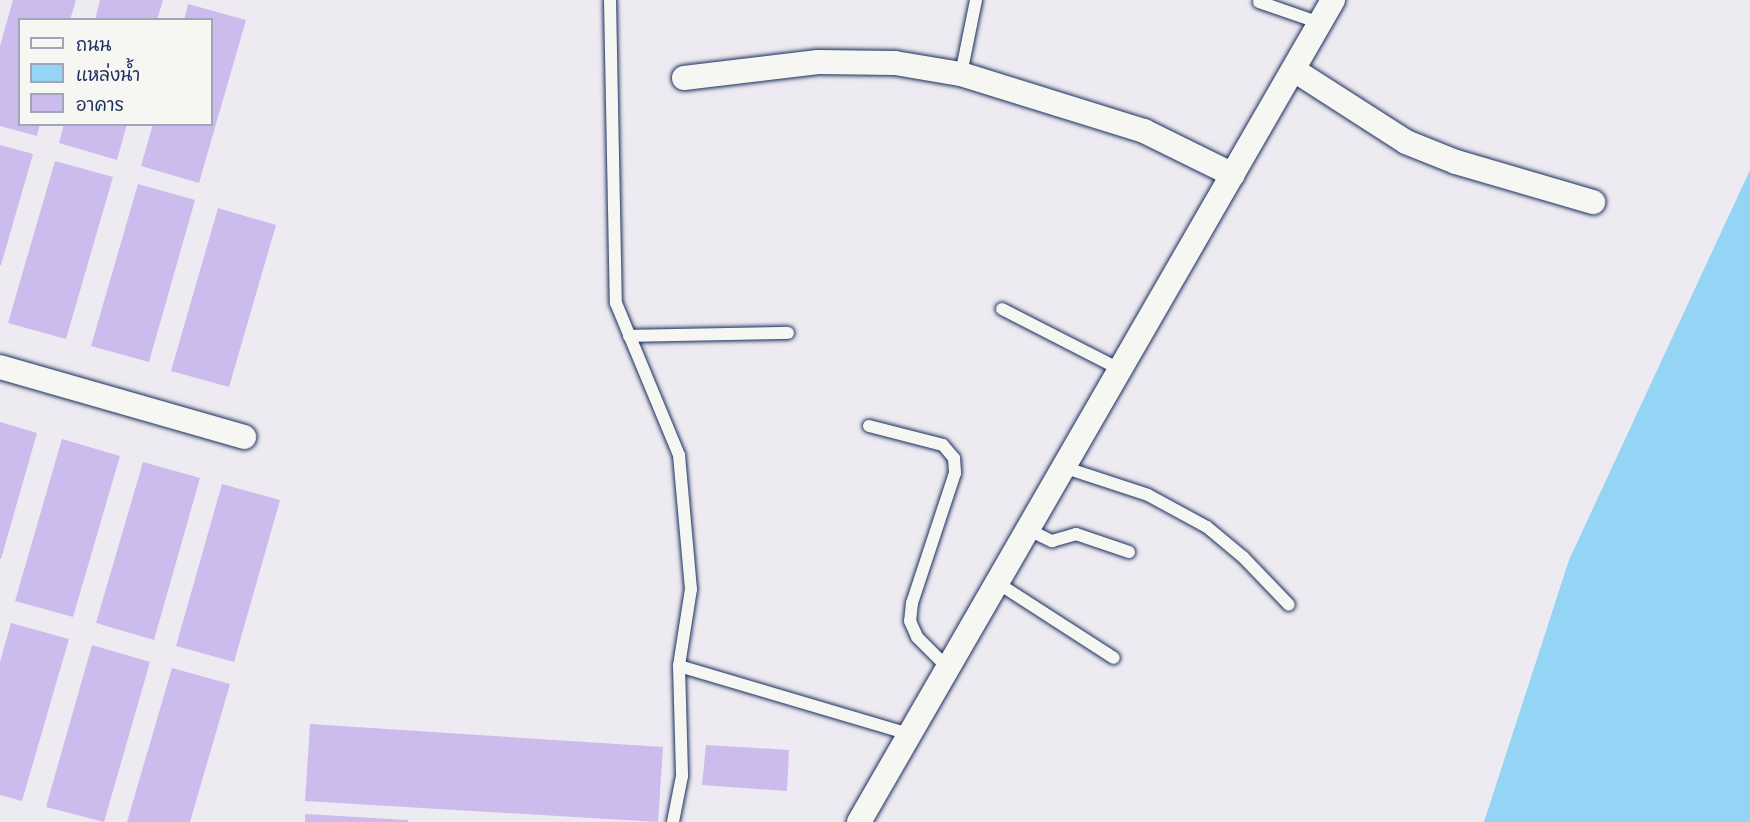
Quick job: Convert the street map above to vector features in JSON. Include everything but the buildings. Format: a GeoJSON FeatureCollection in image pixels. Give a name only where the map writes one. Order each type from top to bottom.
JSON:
{"type":"FeatureCollection","features":[{"type":"Feature","properties":{"kind":"street"},"geometry":{"type":"LineString","coordinates":[[859,822],[1333,0]]}},
{"type":"Feature","properties":{"kind":"street"},"geometry":{"type":"LineString","coordinates":[[684,78],[818,62],[895,63],[961,74],[1144,131],[1233,175]]}},
{"type":"Feature","properties":{"kind":"street"},"geometry":{"type":"LineString","coordinates":[[1294,70],[1406,142],[1456,162],[1593,202]]}},
{"type":"Feature","properties":{"kind":"street"},"geometry":{"type":"LineString","coordinates":[[0,367],[244,437]]}},
{"type":"Feature","properties":{"kind":"lane"},"geometry":{"type":"LineString","coordinates":[[610,0],[616,303],[679,455],[691,589],[679,666],[682,776],[673,822]]}},
{"type":"Feature","properties":{"kind":"lane"},"geometry":{"type":"LineString","coordinates":[[961,74],[976,0]]}},
{"type":"Feature","properties":{"kind":"lane"},"geometry":{"type":"LineString","coordinates":[[1259,2],[1320,23]]}},
{"type":"Feature","properties":{"kind":"lane"},"geometry":{"type":"LineString","coordinates":[[1002,309],[1119,369]]}},
{"type":"Feature","properties":{"kind":"lane"},"geometry":{"type":"LineString","coordinates":[[629,336],[788,333]]}},
{"type":"Feature","properties":{"kind":"lane"},"geometry":{"type":"LineString","coordinates":[[869,426],[943,446],[954,458],[955,473],[912,603],[910,621],[917,637],[947,667]]}},
{"type":"Feature","properties":{"kind":"lane"},"geometry":{"type":"LineString","coordinates":[[1063,466],[1148,495],[1207,527],[1288,605]]}},
{"type":"Feature","properties":{"kind":"lane"},"geometry":{"type":"LineString","coordinates":[[1027,529],[1052,541],[1076,534],[1129,552]]}},
{"type":"Feature","properties":{"kind":"lane"},"geometry":{"type":"LineString","coordinates":[[996,582],[1114,658]]}},
{"type":"Feature","properties":{"kind":"lane"},"geometry":{"type":"LineString","coordinates":[[679,666],[909,734]]}},
{"type":"Feature","properties":{"kind":"water"},"geometry":{"type":"Polygon","coordinates":[[[1750,170],[1750,822],[1484,822],[1569,560],[1750,170]]]}}]}
